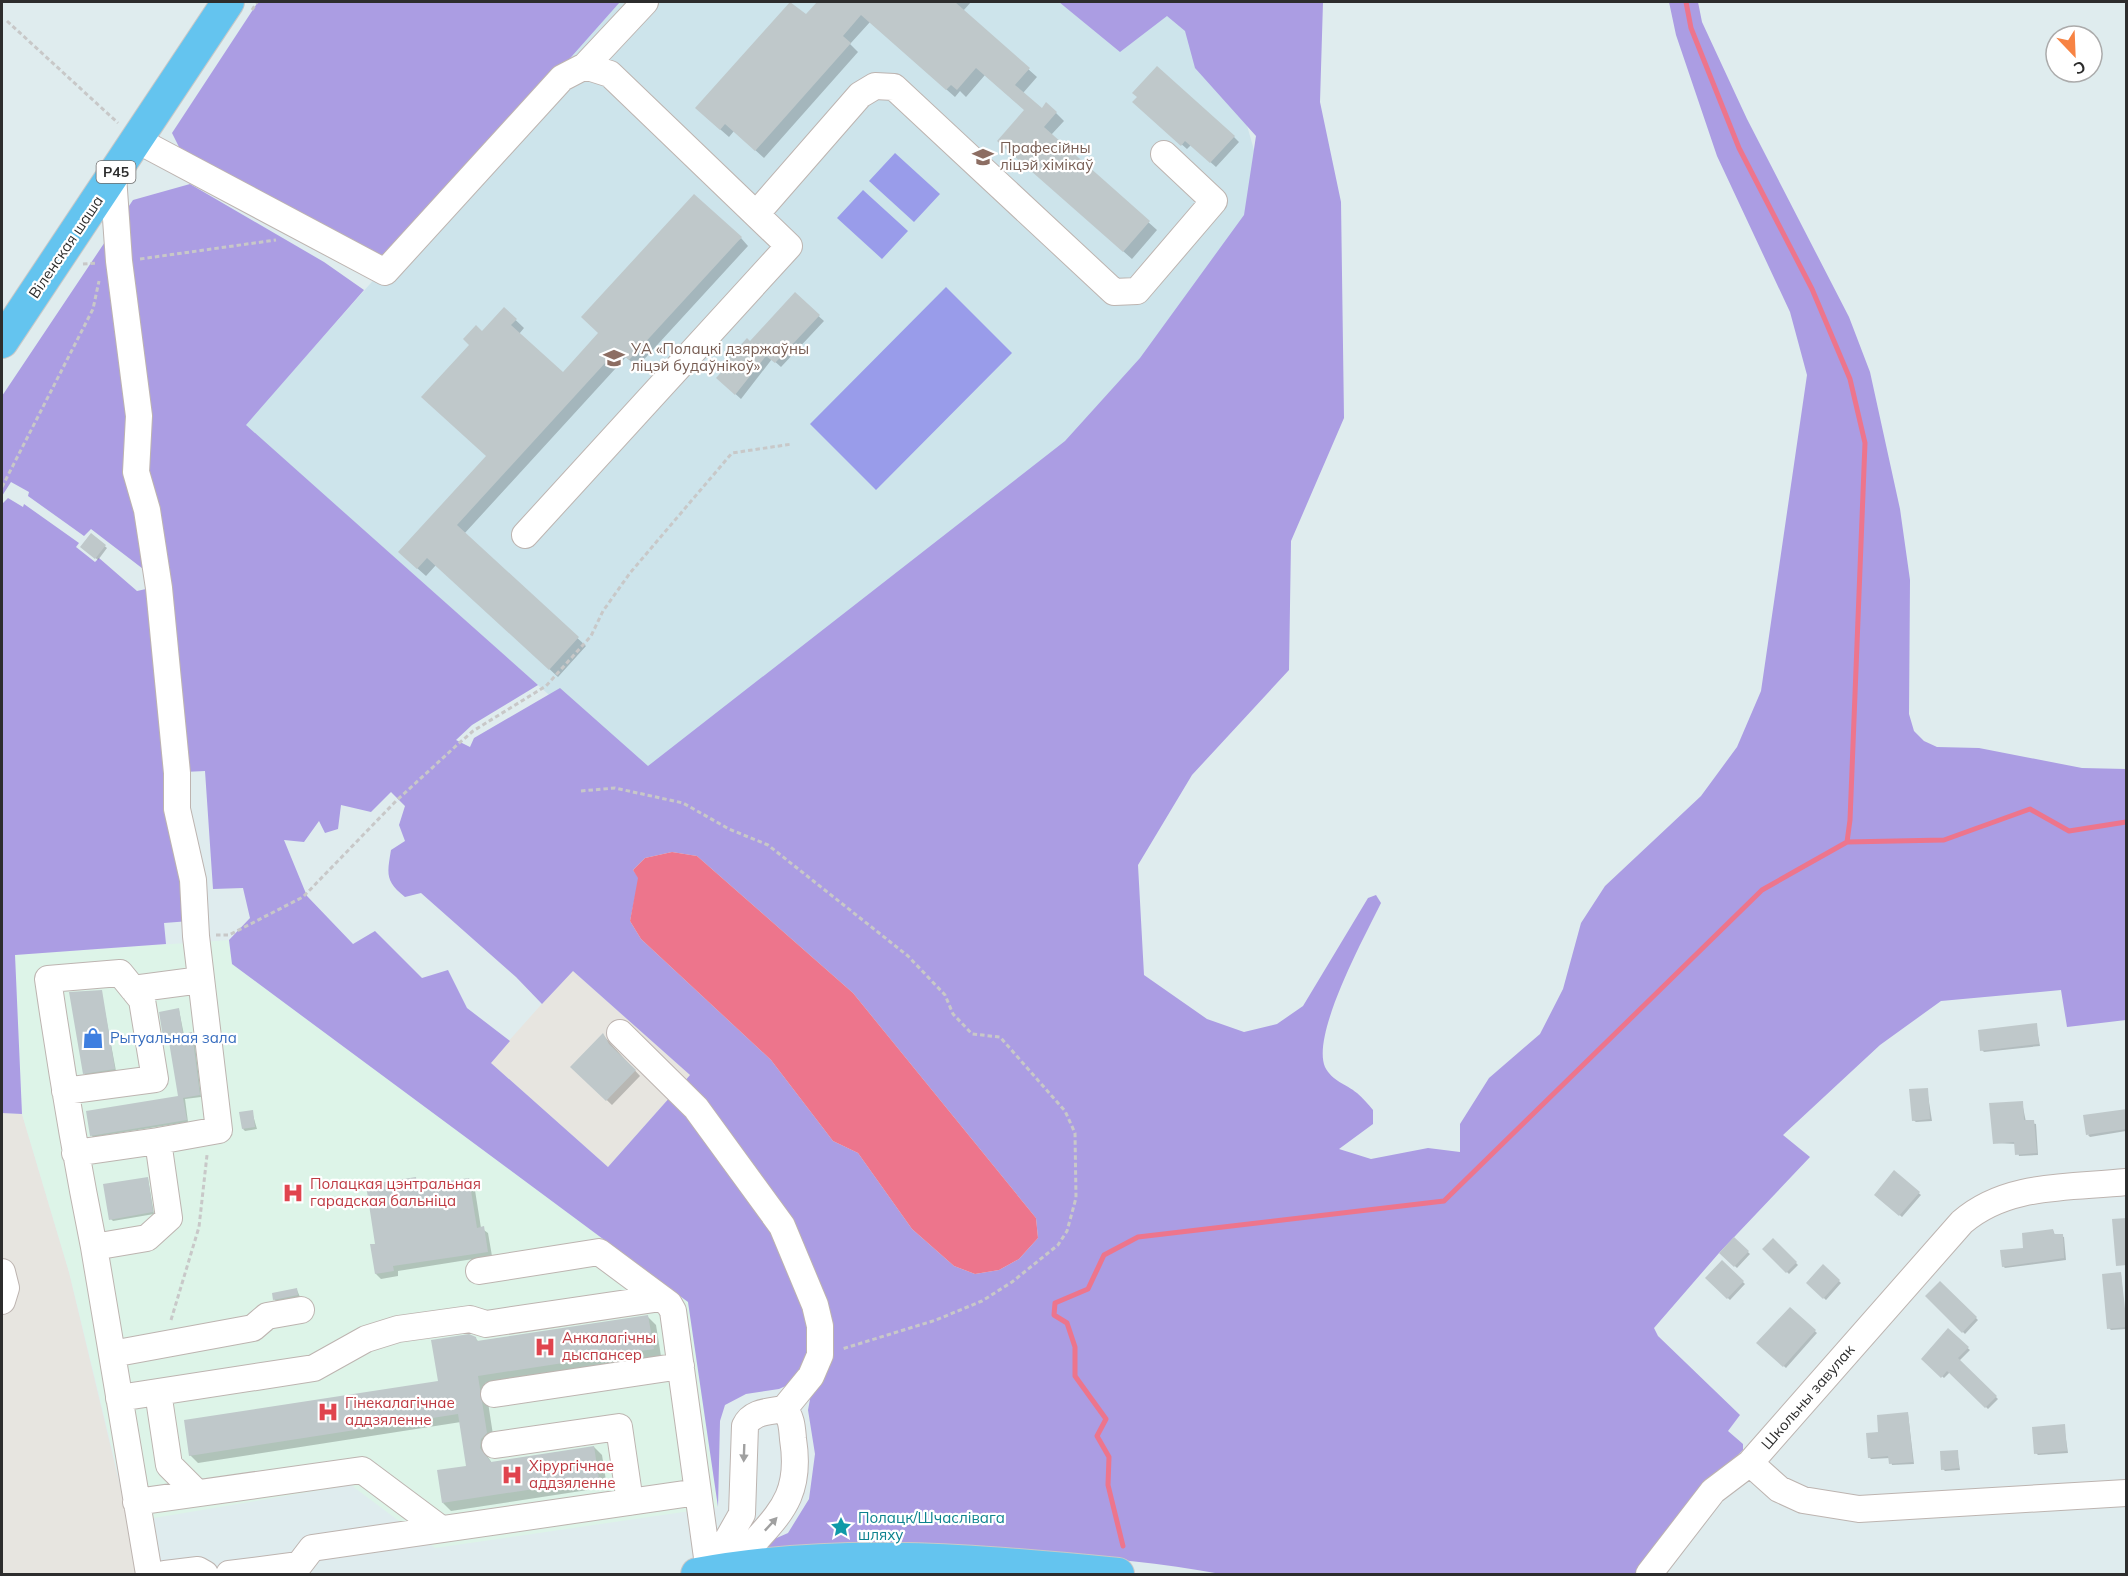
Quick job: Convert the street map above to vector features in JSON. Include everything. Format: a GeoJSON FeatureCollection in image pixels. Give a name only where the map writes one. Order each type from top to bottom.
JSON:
{"type":"FeatureCollection","features":[{"type":"Feature","properties":{"kind":"main road","name":"Віленская шаша"},"geometry":{"type":"LineString","coordinates":[[2,342],[228,2]]}},
{"type":"Feature","properties":{"kind":"main road"},"geometry":{"type":"LineString","coordinates":[[713,1572],[824,1560],[899,1558],[1078,1570],[1118,1575]]}},
{"type":"Feature","properties":{"kind":"street"},"geometry":{"type":"LineString","coordinates":[[137,140],[385,272],[562,78],[585,66],[645,2]]}},
{"type":"Feature","properties":{"kind":"street"},"geometry":{"type":"LineString","coordinates":[[525,535],[789,246],[610,74],[585,66]]}},
{"type":"Feature","properties":{"kind":"street"},"geometry":{"type":"LineString","coordinates":[[757,213],[860,95],[876,86],[894,87],[1114,292],[1137,291],[1214,201],[1164,154]]}},
{"type":"Feature","properties":{"kind":"street"},"geometry":{"type":"LineString","coordinates":[[75,1153],[219,1131],[196,936],[194,880],[177,808],[177,773],[159,588],[147,510],[136,472],[139,416],[119,261],[113,176]]}},
{"type":"Feature","properties":{"kind":"street"},"geometry":{"type":"LineString","coordinates":[[65,1091],[155,1079],[142,1000],[120,973],[48,979],[65,1091],[75,1153],[94,1247],[149,1575]]}},
{"type":"Feature","properties":{"kind":"street"},"geometry":{"type":"LineString","coordinates":[[133,989],[201,980]]}},
{"type":"Feature","properties":{"kind":"street"},"geometry":{"type":"LineString","coordinates":[[620,1033],[696,1108],[782,1226],[815,1305],[820,1326],[820,1355],[811,1376],[784,1409],[755,1414],[748,1419],[745,1426],[742,1514],[713,1572]]}},
{"type":"Feature","properties":{"kind":"street"},"geometry":{"type":"LineString","coordinates":[[94,1247],[147,1238],[169,1218],[158,1141]]}},
{"type":"Feature","properties":{"kind":"street","name":"Школьны завулак"},"geometry":{"type":"LineString","coordinates":[[2127,1182],[2014,1193],[1995,1199],[1975,1210],[1750,1463],[1779,1489],[1803,1500],[1859,1509],[2127,1493]]}},
{"type":"Feature","properties":{"kind":"street"},"geometry":{"type":"LineString","coordinates":[[479,1271],[599,1252],[661,1298],[673,1311],[698,1492],[713,1572]]}},
{"type":"Feature","properties":{"kind":"street"},"geometry":{"type":"LineString","coordinates":[[2,1272],[6,1288],[2,1301]]}},
{"type":"Feature","properties":{"kind":"street"},"geometry":{"type":"LineString","coordinates":[[119,1398],[314,1368],[366,1339],[398,1329],[470,1319],[486,1324],[661,1298]]}},
{"type":"Feature","properties":{"kind":"street"},"geometry":{"type":"LineString","coordinates":[[112,1354],[253,1328],[267,1316],[301,1310]]}},
{"type":"Feature","properties":{"kind":"street"},"geometry":{"type":"LineString","coordinates":[[494,1394],[681,1366]]}},
{"type":"Feature","properties":{"kind":"street"},"geometry":{"type":"LineString","coordinates":[[158,1392],[169,1465],[197,1493]]}},
{"type":"Feature","properties":{"kind":"street"},"geometry":{"type":"LineString","coordinates":[[713,1572],[750,1545],[776,1520],[791,1496],[796,1454],[790,1417],[784,1409]]}},
{"type":"Feature","properties":{"kind":"street"},"geometry":{"type":"LineString","coordinates":[[495,1445],[619,1427],[630,1502]]}},
{"type":"Feature","properties":{"kind":"street"},"geometry":{"type":"LineString","coordinates":[[1649,1575],[1713,1491],[1750,1463]]}},
{"type":"Feature","properties":{"kind":"street"},"geometry":{"type":"LineString","coordinates":[[136,1502],[362,1470],[441,1529]]}},
{"type":"Feature","properties":{"kind":"street"},"geometry":{"type":"LineString","coordinates":[[229,1575],[299,1565],[312,1548],[698,1492]]}},
{"type":"Feature","properties":{"kind":"street"},"geometry":{"type":"LineString","coordinates":[[165,1575],[198,1570],[204,1575]]}},
{"type":"Feature","properties":{"kind":"path"},"geometry":{"type":"LineString","coordinates":[[7,21],[137,140]]}},
{"type":"Feature","properties":{"kind":"path"},"geometry":{"type":"LineString","coordinates":[[2,487],[93,309],[100,274],[119,261]]}},
{"type":"Feature","properties":{"kind":"path"},"geometry":{"type":"LineString","coordinates":[[196,936],[229,935],[303,897],[396,801],[473,731],[546,686],[591,636],[603,611],[630,573],[732,453],[792,444]]}},
{"type":"Feature","properties":{"kind":"path"},"geometry":{"type":"LineString","coordinates":[[581,791],[615,788],[683,803],[729,829],[768,845],[908,956],[945,995],[952,1014],[972,1034],[1000,1037],[1065,1111],[1075,1133],[1076,1198],[1067,1231],[1058,1245],[1012,1282],[982,1301],[936,1320],[820,1355]]}},
{"type":"Feature","properties":{"kind":"path"},"geometry":{"type":"LineString","coordinates":[[164,1345],[198,1227],[210,1132]]}},
{"type":"Feature","properties":{"kind":"shaded area"},"geometry":{"type":"Polygon","coordinates":[[[258,2],[620,2],[385,267],[182,153],[172,133],[258,2]]]}},
{"type":"Feature","properties":{"kind":"shaded area","name":"УА «Полацкі дзяржаўны ліцэй будаўнікоў»"},"geometry":{"type":"Polygon","coordinates":[[[620,2],[1165,2],[1228,59],[1284,255],[1040,526],[655,789],[245,425],[620,2]]]}},
{"type":"Feature","properties":{"kind":"shaded area"},"geometry":{"type":"Polygon","coordinates":[[[1059,2],[1323,2],[1320,102],[1341,202],[1344,418],[1291,541],[1289,670],[1192,775],[1138,865],[1144,975],[1207,1019],[1244,1032],[1277,1024],[1303,1006],[1368,898],[1376,895],[1381,903],[1332,1009],[1323,1052],[1325,1067],[1331,1076],[1357,1093],[1373,1110],[1373,1124],[1339,1149],[1371,1159],[1428,1148],[1460,1152],[1460,1124],[1489,1078],[1540,1034],[1563,989],[1581,923],[1605,886],[1701,796],[1737,747],[1761,691],[1807,375],[1790,312],[1717,156],[1676,35],[1669,2],[1698,2],[1702,22],[1747,119],[1849,317],[1870,372],[1900,509],[1910,580],[1909,714],[1914,731],[1924,741],[1937,747],[1979,748],[2082,768],[2126,769],[2126,1020],[2067,1027],[2061,990],[1941,1001],[1880,1045],[1783,1135],[1810,1157],[1719,1253],[1654,1328],[1658,1336],[1740,1415],[1728,1431],[1743,1444],[1743,1450],[1705,1486],[1640,1574],[1221,1574],[1132,1561],[973,1548],[833,1546],[762,1551],[761,1545],[788,1533],[809,1499],[815,1454],[808,1410],[811,1394],[822,1379],[829,1354],[828,1324],[787,1223],[719,1117],[684,1082],[690,1075],[573,971],[542,1004],[516,977],[421,893],[405,897],[398,891],[388,871],[391,850],[405,841],[399,825],[405,806],[391,792],[371,812],[341,805],[338,829],[325,833],[319,821],[304,842],[284,840],[307,896],[353,944],[375,931],[422,978],[448,970],[467,1008],[510,1041],[491,1063],[608,1167],[671,1096],[777,1228],[811,1307],[815,1326],[812,1353],[803,1371],[790,1384],[779,1389],[746,1394],[725,1405],[720,1421],[718,1507],[688,1302],[232,964],[229,940],[250,918],[243,888],[213,889],[205,771],[184,772],[178,717],[165,718],[171,773],[170,809],[187,880],[190,921],[164,923],[166,944],[15,955],[22,1114],[2,1113],[2,504],[8,498],[23,507],[24,504],[79,543],[76,547],[95,562],[99,558],[137,591],[164,585],[91,529],[84,536],[28,496],[29,492],[11,482],[2,496],[2,396],[133,200],[190,184],[324,262],[364,290],[246,425],[538,685],[472,725],[456,740],[470,747],[474,738],[560,688],[648,766],[1065,441],[1140,358],[1244,215],[1256,136],[1195,68],[1185,31],[1167,16],[1120,52],[1059,2]],[[672,852],[645,858],[633,870],[639,878],[630,921],[641,939],[771,1060],[833,1141],[858,1153],[912,1229],[954,1266],[975,1274],[999,1270],[1019,1259],[1038,1238],[1036,1218],[853,993],[697,856],[672,852]]]}},
{"type":"Feature","properties":{"kind":"shaded area"},"geometry":{"type":"Polygon","coordinates":[[[895,153],[940,194],[914,222],[869,181],[895,153]]]}},
{"type":"Feature","properties":{"kind":"shaded area"},"geometry":{"type":"Polygon","coordinates":[[[863,190],[908,231],[882,259],[837,218],[863,190]]]}},
{"type":"Feature","properties":{"kind":"shaded area"},"geometry":{"type":"Polygon","coordinates":[[[946,287],[1012,353],[876,490],[810,424],[946,287]]]}},
{"type":"Feature","properties":{"kind":"shaded area"},"geometry":{"type":"Polygon","coordinates":[[[672,852],[697,856],[853,993],[1036,1218],[1038,1238],[1019,1259],[999,1270],[975,1274],[954,1266],[912,1229],[858,1153],[833,1141],[771,1060],[641,939],[630,921],[638,878],[633,870],[645,858],[672,852]]]}},
{"type":"Feature","properties":{"kind":"shaded area","name":"Полацкая цэнтральная гарадская бальніца"},"geometry":{"type":"Polygon","coordinates":[[[229,940],[232,964],[688,1302],[718,1507],[435,1548],[351,1485],[130,1522],[69,1272],[22,1114],[15,955],[229,940]]]}},
{"type":"Feature","properties":{"kind":"shaded area"},"geometry":{"type":"Polygon","coordinates":[[[572,970],[690,1075],[608,1167],[490,1062],[572,970]]]}},
{"type":"Feature","properties":{"kind":"shaded area"},"geometry":{"type":"Polygon","coordinates":[[[2,1113],[22,1114],[69,1272],[141,1574],[2,1574],[2,1113]]]}},
{"type":"Feature","properties":{"kind":"building"},"geometry":{"type":"Polygon","coordinates":[[[790,2],[806,14],[817,2],[955,2],[1030,68],[1015,85],[1042,108],[1046,102],[1057,112],[1044,127],[1150,221],[1123,252],[997,141],[1024,110],[976,68],[957,90],[951,85],[946,90],[861,15],[843,36],[851,43],[755,151],[725,124],[720,130],[695,108],[790,2]]]}},
{"type":"Feature","properties":{"kind":"building"},"geometry":{"type":"Polygon","coordinates":[[[1157,66],[1235,136],[1210,163],[1185,141],[1181,146],[1132,102],[1137,97],[1132,93],[1157,66]]]}},
{"type":"Feature","properties":{"kind":"building"},"geometry":{"type":"Polygon","coordinates":[[[694,194],[742,237],[629,360],[617,350],[457,525],[579,637],[549,670],[427,558],[417,569],[398,552],[486,456],[421,397],[469,345],[463,339],[476,325],[482,331],[504,307],[517,319],[511,325],[563,372],[598,333],[581,317],[694,194]]]}},
{"type":"Feature","properties":{"kind":"building"},"geometry":{"type":"Polygon","coordinates":[[[795,292],[820,315],[775,363],[766,356],[735,395],[716,378],[726,367],[723,364],[747,338],[750,341],[795,292]]]}},
{"type":"Feature","properties":{"kind":"building"},"geometry":{"type":"Polygon","coordinates":[[[91,533],[106,545],[95,559],[80,547],[91,533]]]}},
{"type":"Feature","properties":{"kind":"building","name":"Рытуальная зала"},"geometry":{"type":"Polygon","coordinates":[[[102,990],[115,1069],[83,1074],[69,992],[102,990]]]}},
{"type":"Feature","properties":{"kind":"building"},"geometry":{"type":"Polygon","coordinates":[[[179,1008],[183,1034],[192,1032],[200,1095],[183,1098],[187,1120],[90,1136],[86,1111],[178,1096],[168,1036],[163,1037],[159,1012],[179,1008]]]}},
{"type":"Feature","properties":{"kind":"building"},"geometry":{"type":"Polygon","coordinates":[[[2037,1023],[2039,1044],[1980,1051],[1978,1030],[2037,1023]]]}},
{"type":"Feature","properties":{"kind":"building"},"geometry":{"type":"Polygon","coordinates":[[[603,1033],[609,1044],[636,1070],[606,1101],[570,1067],[603,1033]]]}},
{"type":"Feature","properties":{"kind":"building"},"geometry":{"type":"Polygon","coordinates":[[[1928,1088],[1930,1119],[1912,1121],[1909,1089],[1928,1088]]]}},
{"type":"Feature","properties":{"kind":"building"},"geometry":{"type":"Polygon","coordinates":[[[2023,1101],[2024,1120],[2034,1120],[2037,1153],[2015,1155],[2014,1142],[1993,1144],[1989,1103],[2023,1101]]]}},
{"type":"Feature","properties":{"kind":"building"},"geometry":{"type":"Polygon","coordinates":[[[2127,1109],[2127,1129],[2086,1135],[2083,1115],[2127,1109]]]}},
{"type":"Feature","properties":{"kind":"building"},"geometry":{"type":"Polygon","coordinates":[[[253,1110],[255,1127],[242,1129],[239,1112],[253,1110]]]}},
{"type":"Feature","properties":{"kind":"building"},"geometry":{"type":"Polygon","coordinates":[[[1894,1170],[1920,1192],[1899,1216],[1874,1195],[1894,1170]]]}},
{"type":"Feature","properties":{"kind":"building"},"geometry":{"type":"Polygon","coordinates":[[[148,1177],[153,1212],[109,1220],[103,1184],[148,1177]]]}},
{"type":"Feature","properties":{"kind":"building"},"geometry":{"type":"Polygon","coordinates":[[[416,1177],[417,1186],[469,1178],[477,1228],[484,1226],[488,1252],[393,1266],[394,1271],[375,1274],[370,1244],[375,1244],[366,1185],[416,1177]]]}},
{"type":"Feature","properties":{"kind":"building"},"geometry":{"type":"Polygon","coordinates":[[[2127,1218],[2127,1265],[2116,1266],[2112,1219],[2127,1218]]]}},
{"type":"Feature","properties":{"kind":"building"},"geometry":{"type":"Polygon","coordinates":[[[2053,1229],[2054,1234],[2063,1234],[2064,1258],[2002,1267],[2000,1250],[2023,1248],[2022,1233],[2053,1229]]]}},
{"type":"Feature","properties":{"kind":"building"},"geometry":{"type":"Polygon","coordinates":[[[1734,1237],[1749,1251],[1734,1267],[1719,1253],[1734,1237]]]}},
{"type":"Feature","properties":{"kind":"building"},"geometry":{"type":"Polygon","coordinates":[[[1773,1238],[1797,1262],[1786,1273],[1762,1249],[1773,1238]]]}},
{"type":"Feature","properties":{"kind":"building"},"geometry":{"type":"Polygon","coordinates":[[[1722,1260],[1744,1281],[1727,1299],[1705,1278],[1722,1260]]]}},
{"type":"Feature","properties":{"kind":"building"},"geometry":{"type":"Polygon","coordinates":[[[1823,1264],[1840,1280],[1823,1299],[1806,1283],[1823,1264]]]}},
{"type":"Feature","properties":{"kind":"building"},"geometry":{"type":"Polygon","coordinates":[[[2121,1272],[2127,1327],[2107,1329],[2102,1274],[2121,1272]]]}},
{"type":"Feature","properties":{"kind":"building"},"geometry":{"type":"Polygon","coordinates":[[[1940,1281],[1977,1317],[1962,1333],[1925,1296],[1940,1281]]]}},
{"type":"Feature","properties":{"kind":"building"},"geometry":{"type":"Polygon","coordinates":[[[297,1288],[298,1295],[273,1300],[272,1293],[297,1288]]]}},
{"type":"Feature","properties":{"kind":"building"},"geometry":{"type":"Polygon","coordinates":[[[1790,1307],[1816,1330],[1783,1367],[1756,1343],[1790,1307]]]}},
{"type":"Feature","properties":{"kind":"building"},"geometry":{"type":"Polygon","coordinates":[[[648,1315],[654,1349],[478,1376],[487,1433],[481,1439],[480,1448],[491,1462],[594,1446],[599,1479],[442,1503],[437,1470],[466,1466],[458,1414],[189,1456],[184,1420],[438,1381],[431,1340],[469,1334],[476,1337],[477,1341],[648,1315]]]}},
{"type":"Feature","properties":{"kind":"building"},"geometry":{"type":"Polygon","coordinates":[[[1948,1328],[1969,1347],[1958,1358],[1997,1396],[1985,1408],[1947,1371],[1941,1378],[1921,1359],[1948,1328]]]}},
{"type":"Feature","properties":{"kind":"building"},"geometry":{"type":"Polygon","coordinates":[[[1908,1412],[1913,1462],[1889,1464],[1888,1456],[1868,1458],[1866,1433],[1878,1432],[1877,1415],[1908,1412]]]}},
{"type":"Feature","properties":{"kind":"building"},"geometry":{"type":"Polygon","coordinates":[[[2065,1424],[2067,1451],[2034,1454],[2032,1427],[2065,1424]]]}},
{"type":"Feature","properties":{"kind":"building"},"geometry":{"type":"Polygon","coordinates":[[[1958,1450],[1959,1468],[1941,1470],[1940,1451],[1958,1450]]]}},
{"type":"Feature","properties":{"kind":"waterway"},"geometry":{"type":"LineString","coordinates":[[1686,2],[1691,28],[1739,148],[1812,289],[1850,379],[1865,443],[1850,820],[1847,842]]}},
{"type":"Feature","properties":{"kind":"waterway"},"geometry":{"type":"LineString","coordinates":[[1123,1546],[1108,1485],[1109,1457],[1097,1436],[1106,1419],[1075,1376],[1075,1347],[1067,1323],[1054,1315],[1055,1303],[1088,1289],[1104,1255],[1138,1237],[1444,1201],[1762,890],[1847,842],[1944,840],[2030,809],[2069,831],[2126,822]]}},
{"type":"Feature","properties":{"kind":"place","name":"Прафесійны ліцэй хімікаў"},"geometry":{"type":"Point","coordinates":[983,157]}},
{"type":"Feature","properties":{"kind":"place","name":"УА «Полацкі дзяржаўны ліцэй будаўнікоў»"},"geometry":{"type":"Point","coordinates":[614,358]}},
{"type":"Feature","properties":{"kind":"place","name":"Рытуальная зала"},"geometry":{"type":"Point","coordinates":[93,1038]}},
{"type":"Feature","properties":{"kind":"place","name":"Полацкая цэнтральная гарадская бальніца"},"geometry":{"type":"Point","coordinates":[293,1193]}},
{"type":"Feature","properties":{"kind":"place","name":"Анкалагічны дыспансер"},"geometry":{"type":"Point","coordinates":[545,1347]}},
{"type":"Feature","properties":{"kind":"place","name":"Гінекалагічнае аддзяленне"},"geometry":{"type":"Point","coordinates":[328,1412]}},
{"type":"Feature","properties":{"kind":"place","name":"Хірургічнае аддзяленне"},"geometry":{"type":"Point","coordinates":[512,1475]}},
{"type":"Feature","properties":{"kind":"place","name":"Полацк/Шчаслівага шляху"},"geometry":{"type":"Point","coordinates":[841,1527]}}]}
